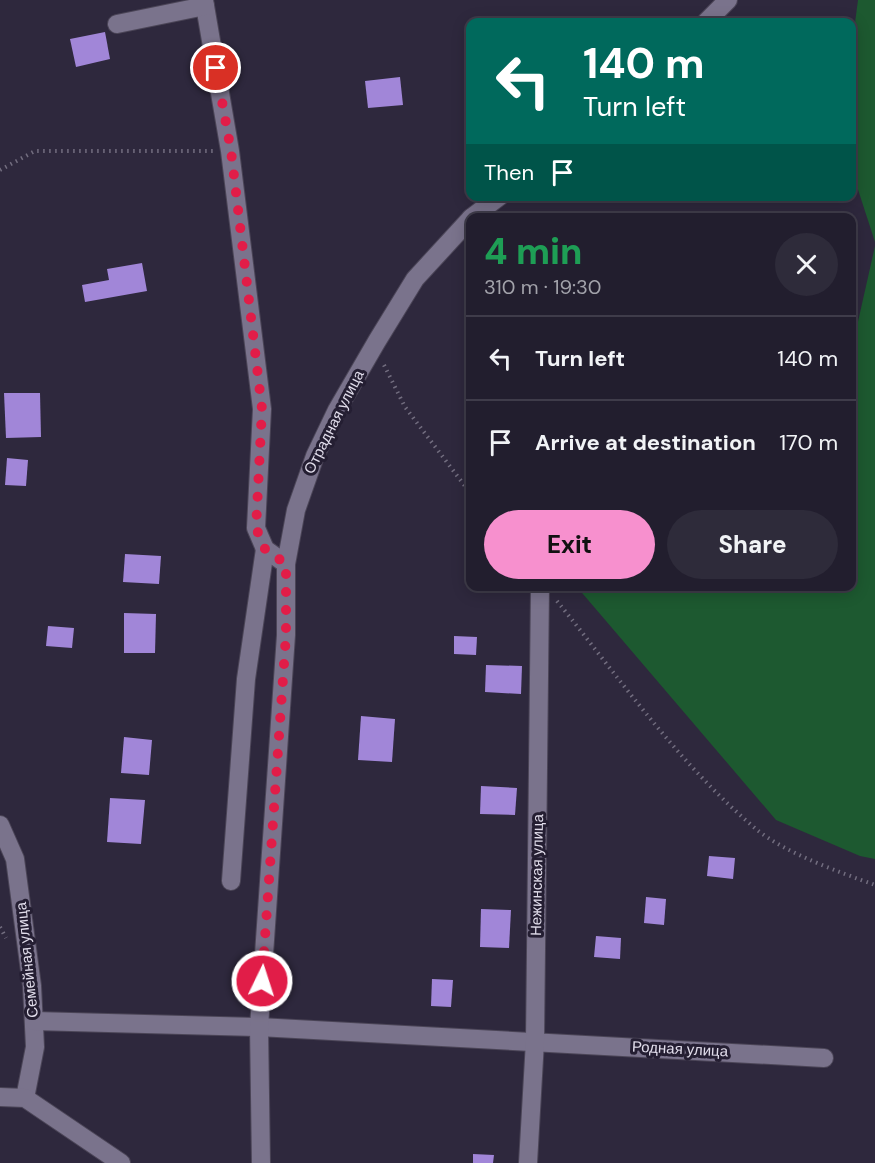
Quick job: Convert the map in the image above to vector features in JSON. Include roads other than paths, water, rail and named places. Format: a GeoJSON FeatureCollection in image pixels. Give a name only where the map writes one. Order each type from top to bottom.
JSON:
{"type":"FeatureCollection","features":[{"type":"Feature","properties":{"kind":"street"},"geometry":{"type":"LineString","coordinates":[[710,18],[728,0]]}},
{"type":"Feature","properties":{"kind":"street"},"geometry":{"type":"LineString","coordinates":[[117,24],[204,3],[231,151],[262,409],[256,528],[265,549],[286,564]]}},
{"type":"Feature","properties":{"kind":"street","name":"Отрадная улица"},"geometry":{"type":"LineString","coordinates":[[478,213],[493,201]]}},
{"type":"Feature","properties":{"kind":"street","name":"Отрадная улица"},"geometry":{"type":"LineString","coordinates":[[261,1163],[259,1027],[286,635],[286,564],[296,510],[312,464],[337,410],[377,341],[415,279],[466,223]]}},
{"type":"Feature","properties":{"kind":"street"},"geometry":{"type":"LineString","coordinates":[[231,881],[246,679],[265,549]]}},
{"type":"Feature","properties":{"kind":"street","name":"Нежинская улица"},"geometry":{"type":"LineString","coordinates":[[528,1163],[535,1041],[546,591]]}},
{"type":"Feature","properties":{"kind":"street","name":"Семейная улица"},"geometry":{"type":"LineString","coordinates":[[0,825],[15,859],[34,1021],[35,1047],[25,1098]]}},
{"type":"Feature","properties":{"kind":"street","name":"Родная улица"},"geometry":{"type":"LineString","coordinates":[[34,1021],[259,1027],[824,1058]]}},
{"type":"Feature","properties":{"kind":"street"},"geometry":{"type":"LineString","coordinates":[[0,1097],[25,1098],[121,1163]]}}]}
